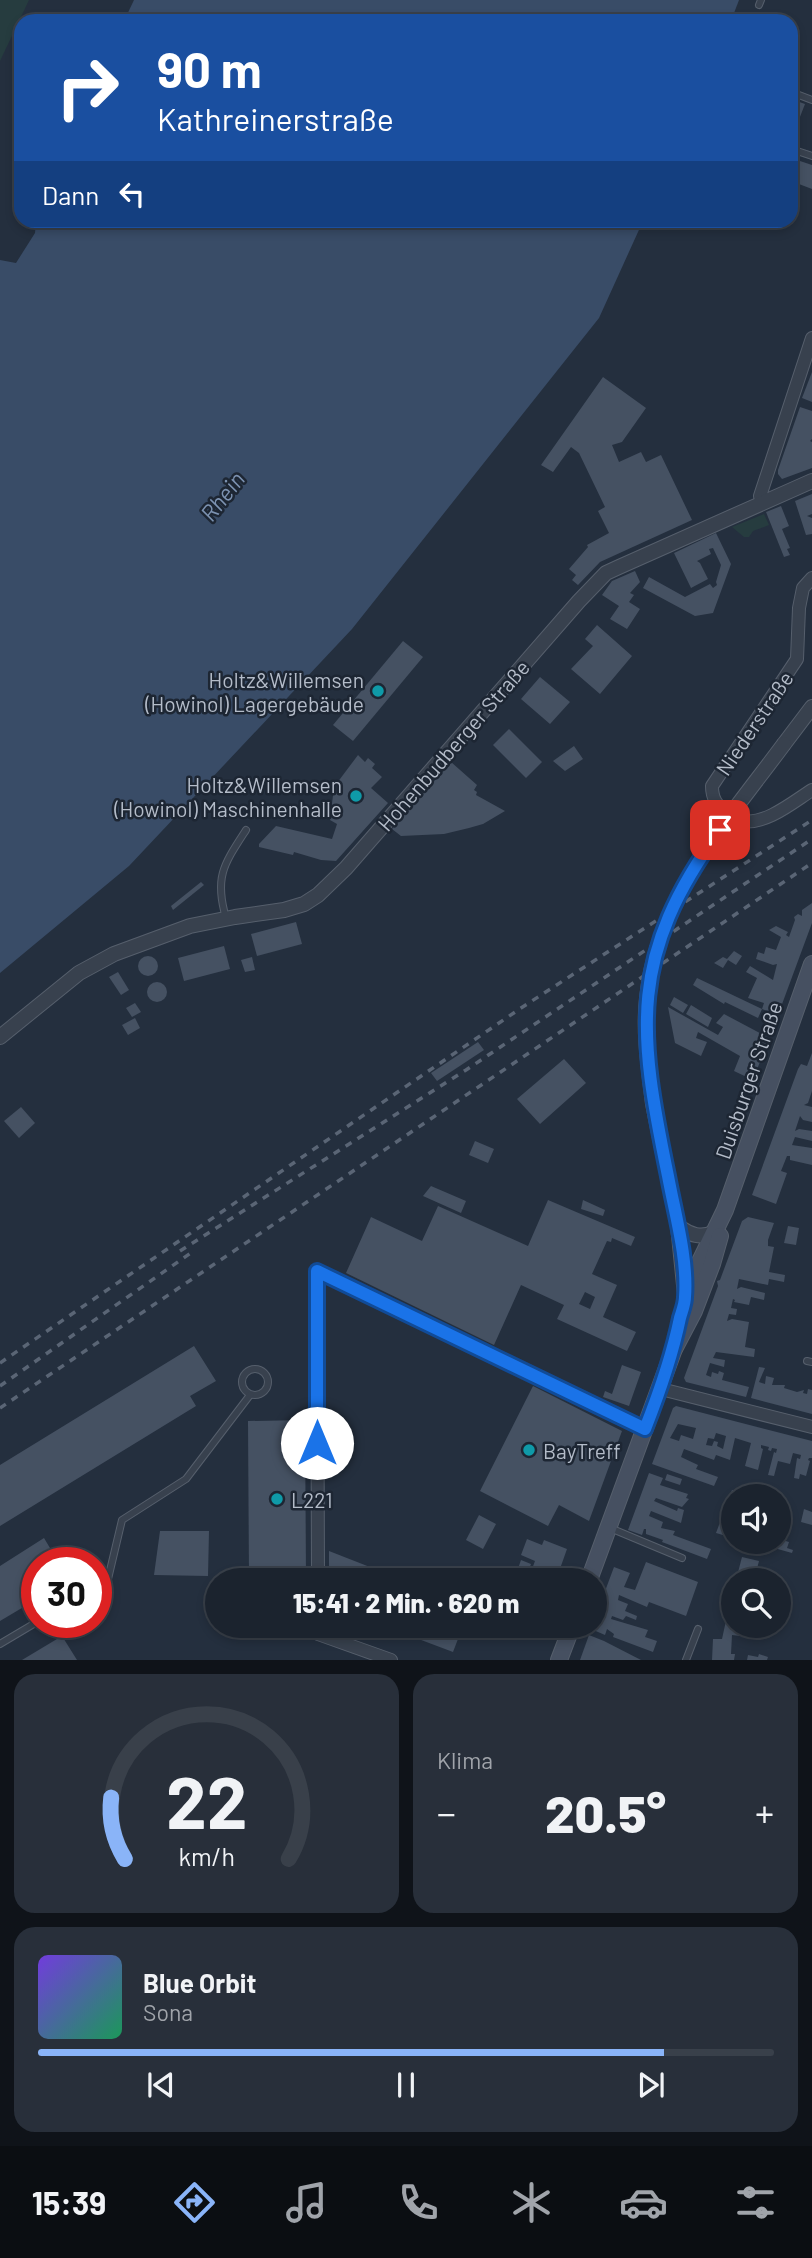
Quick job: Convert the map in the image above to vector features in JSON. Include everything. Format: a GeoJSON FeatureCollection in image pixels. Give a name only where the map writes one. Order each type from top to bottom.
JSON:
{"type":"FeatureCollection","features":[{"type":"Feature","properties":{"kind":"main road","name":"Duisburger Straße"},"geometry":{"type":"LineString","coordinates":[[594,1568],[661,1389],[695,1270],[725,1210],[812,964]]}},
{"type":"Feature","properties":{"kind":"main road","name":"Duisburger Straße"},"geometry":{"type":"LineString","coordinates":[[674,1349],[694,1311],[712,1265],[725,1210]]}},
{"type":"Feature","properties":{"kind":"main road"},"geometry":{"type":"LineString","coordinates":[[559,1660],[567,1638]]}},
{"type":"Feature","properties":{"kind":"street"},"geometry":{"type":"LineString","coordinates":[[762,502],[760,496],[812,338]]}},
{"type":"Feature","properties":{"kind":"street","name":"Hohenbudberger Straße"},"geometry":{"type":"LineString","coordinates":[[0,1037],[79,973],[114,954],[190,926],[284,910],[304,904],[318,895],[346,868],[606,573],[812,481]]}},
{"type":"Feature","properties":{"kind":"street","name":"Niederstraße"},"geometry":{"type":"LineString","coordinates":[[812,578],[803,587],[799,608],[797,659],[712,786],[712,797],[722,809],[741,821],[764,818],[812,790]]}},
{"type":"Feature","properties":{"kind":"street"},"geometry":{"type":"LineString","coordinates":[[685,1298],[678,1226],[653,1104],[646,1045],[646,999],[653,960],[679,893],[704,852],[812,706]]}},
{"type":"Feature","properties":{"kind":"street"},"geometry":{"type":"LineString","coordinates":[[678,1226],[701,1236],[715,1233]]}},
{"type":"Feature","properties":{"kind":"street"},"geometry":{"type":"LineString","coordinates":[[318,1568],[317,1271],[645,1429]]}},
{"type":"Feature","properties":{"kind":"street"},"geometry":{"type":"LineString","coordinates":[[661,1389],[812,1427]]}},
{"type":"Feature","properties":{"kind":"street"},"geometry":{"type":"LineString","coordinates":[[337,1638],[391,1660]]}},
{"type":"Feature","properties":{"kind":"lane"},"geometry":{"type":"LineString","coordinates":[[226,919],[220,898],[222,869],[246,830]]}},
{"type":"Feature","properties":{"kind":"lane"},"geometry":{"type":"LineString","coordinates":[[260,1369],[268,1377],[268,1387],[262,1395],[250,1395],[240,1383],[244,1375],[251,1370],[260,1369]]}},
{"type":"Feature","properties":{"kind":"lane"},"geometry":{"type":"LineString","coordinates":[[112,1562],[122,1520],[186,1479],[250,1395]]}},
{"type":"Feature","properties":{"kind":"lane"},"geometry":{"type":"LineString","coordinates":[[609,1527],[682,1558]]}},
{"type":"Feature","properties":{"kind":"lane"},"geometry":{"type":"LineString","coordinates":[[686,1660],[698,1629]]}},
{"type":"Feature","properties":{"kind":"lane"},"geometry":{"type":"LineString","coordinates":[[0,1644],[21,1632]]}},
{"type":"Feature","properties":{"kind":"green space"},"geometry":{"type":"Polygon","coordinates":[[[0,0],[29,0],[22,14],[14,14],[14,32],[0,61],[0,0]]]}},
{"type":"Feature","properties":{"kind":"green space"},"geometry":{"type":"Polygon","coordinates":[[[764,514],[769,525],[753,531],[749,537],[744,537],[732,527],[764,514]]]}},
{"type":"Feature","properties":{"kind":"water"},"geometry":{"type":"Polygon","coordinates":[[[134,0],[739,0],[734,14],[127,14],[134,0]]]}},
{"type":"Feature","properties":{"kind":"water","name":"Rhein"},"geometry":{"type":"Polygon","coordinates":[[[35,228],[640,228],[599,318],[352,629],[129,866],[0,973],[0,260],[16,263],[35,228]]]}},
{"type":"Feature","properties":{"kind":"building"},"geometry":{"type":"Polygon","coordinates":[[[798,102],[805,104],[798,122],[798,102]]]}},
{"type":"Feature","properties":{"kind":"building"},"geometry":{"type":"Polygon","coordinates":[[[798,160],[812,165],[812,189],[798,184],[798,160]]]}},
{"type":"Feature","properties":{"kind":"building"},"geometry":{"type":"Polygon","coordinates":[[[812,372],[812,402],[802,398],[812,372]]]}},
{"type":"Feature","properties":{"kind":"building"},"geometry":{"type":"Polygon","coordinates":[[[603,377],[646,408],[622,442],[612,445],[619,462],[641,452],[646,462],[661,455],[692,520],[600,562],[578,585],[572,580],[576,575],[569,569],[587,545],[609,533],[598,511],[605,507],[579,453],[571,447],[553,472],[541,465],[603,377]]]}},
{"type":"Feature","properties":{"kind":"building"},"geometry":{"type":"Polygon","coordinates":[[[800,407],[812,411],[812,468],[782,479],[778,470],[800,407]]]}},
{"type":"Feature","properties":{"kind":"building"},"geometry":{"type":"Polygon","coordinates":[[[812,494],[812,514],[807,516],[812,518],[812,534],[806,535],[795,501],[812,494]]]}},
{"type":"Feature","properties":{"kind":"building"},"geometry":{"type":"Polygon","coordinates":[[[781,506],[789,526],[782,529],[790,548],[787,549],[790,555],[784,557],[766,512],[781,506]]]}},
{"type":"Feature","properties":{"kind":"building"},"geometry":{"type":"Polygon","coordinates":[[[716,533],[731,564],[713,613],[695,616],[643,588],[649,577],[685,597],[710,584],[713,588],[717,585],[721,565],[713,548],[709,549],[711,554],[697,561],[708,579],[691,588],[674,553],[716,533]]]}},
{"type":"Feature","properties":{"kind":"building"},"geometry":{"type":"Polygon","coordinates":[[[635,571],[640,582],[630,593],[634,595],[629,602],[640,609],[627,629],[610,619],[619,606],[602,595],[612,581],[635,571]]]}},
{"type":"Feature","properties":{"kind":"building"},"geometry":{"type":"Polygon","coordinates":[[[597,625],[632,656],[600,694],[571,669],[593,646],[585,639],[597,625]]]}},
{"type":"Feature","properties":{"kind":"building","name":"Holtz&Willemsen (Howinol) Lagergebäude"},"geometry":{"type":"Polygon","coordinates":[[[403,641],[423,657],[353,741],[333,725],[403,641]]]}},
{"type":"Feature","properties":{"kind":"building"},"geometry":{"type":"Polygon","coordinates":[[[540,677],[570,702],[550,724],[521,699],[540,677]]]}},
{"type":"Feature","properties":{"kind":"building"},"geometry":{"type":"Polygon","coordinates":[[[509,729],[542,762],[526,778],[493,745],[509,729]]]}},
{"type":"Feature","properties":{"kind":"building"},"geometry":{"type":"Polygon","coordinates":[[[574,746],[583,759],[565,771],[553,761],[574,746]]]}},
{"type":"Feature","properties":{"kind":"building"},"geometry":{"type":"Polygon","coordinates":[[[358,755],[365,762],[368,758],[375,764],[372,768],[382,777],[371,788],[388,803],[336,861],[259,847],[276,826],[332,839],[337,824],[330,820],[334,787],[358,755]]]}},
{"type":"Feature","properties":{"kind":"building"},"geometry":{"type":"Polygon","coordinates":[[[451,762],[477,785],[474,790],[476,795],[505,811],[483,824],[469,828],[444,834],[401,836],[392,829],[451,762]]]}},
{"type":"Feature","properties":{"kind":"building"},"geometry":{"type":"Polygon","coordinates":[[[201,882],[204,885],[173,910],[171,906],[201,882]]]}},
{"type":"Feature","properties":{"kind":"building"},"geometry":{"type":"Polygon","coordinates":[[[812,903],[812,923],[778,1015],[762,1009],[764,1003],[748,998],[757,978],[746,972],[750,966],[773,980],[777,964],[756,959],[758,952],[764,954],[766,947],[776,950],[781,937],[769,930],[776,926],[788,932],[786,935],[789,937],[794,917],[798,914],[802,916],[802,910],[812,903]]]}},
{"type":"Feature","properties":{"kind":"building"},"geometry":{"type":"Polygon","coordinates":[[[296,922],[302,944],[257,956],[251,934],[296,922]]]}},
{"type":"Feature","properties":{"kind":"building"},"geometry":{"type":"Polygon","coordinates":[[[224,946],[230,969],[184,981],[178,958],[224,946]]]}},
{"type":"Feature","properties":{"kind":"building"},"geometry":{"type":"Polygon","coordinates":[[[734,951],[742,956],[736,965],[728,960],[723,968],[714,963],[723,957],[727,959],[734,951]]]}},
{"type":"Feature","properties":{"kind":"building"},"geometry":{"type":"Polygon","coordinates":[[[148,956],[155,959],[158,966],[155,973],[148,976],[141,973],[138,966],[141,959],[148,956]]]}},
{"type":"Feature","properties":{"kind":"building"},"geometry":{"type":"Polygon","coordinates":[[[252,957],[255,970],[245,972],[241,960],[252,957]]]}},
{"type":"Feature","properties":{"kind":"building"},"geometry":{"type":"Polygon","coordinates":[[[118,972],[129,990],[121,995],[109,977],[118,972]]]}},
{"type":"Feature","properties":{"kind":"building"},"geometry":{"type":"Polygon","coordinates":[[[697,978],[762,1009],[758,1018],[725,1002],[724,1004],[693,985],[697,978]]]}},
{"type":"Feature","properties":{"kind":"building"},"geometry":{"type":"Polygon","coordinates":[[[157,982],[164,985],[167,992],[164,999],[157,1002],[150,999],[147,992],[150,985],[157,982]]]}},
{"type":"Feature","properties":{"kind":"building"},"geometry":{"type":"Polygon","coordinates":[[[674,997],[688,1005],[683,1013],[670,1005],[674,997]]]}},
{"type":"Feature","properties":{"kind":"building"},"geometry":{"type":"Polygon","coordinates":[[[135,1003],[141,1012],[132,1017],[126,1008],[135,1003]]]}},
{"type":"Feature","properties":{"kind":"building"},"geometry":{"type":"Polygon","coordinates":[[[691,1005],[712,1018],[708,1027],[686,1014],[691,1005]]]}},
{"type":"Feature","properties":{"kind":"building"},"geometry":{"type":"Polygon","coordinates":[[[668,1007],[718,1035],[723,1027],[716,1023],[724,1014],[769,1038],[753,1080],[734,1071],[740,1056],[698,1032],[696,1038],[707,1042],[701,1056],[675,1043],[668,1007]]]}},
{"type":"Feature","properties":{"kind":"building"},"geometry":{"type":"Polygon","coordinates":[[[135,1018],[140,1028],[128,1035],[122,1025],[135,1018]]]}},
{"type":"Feature","properties":{"kind":"building"},"geometry":{"type":"Polygon","coordinates":[[[478,1042],[484,1050],[437,1081],[431,1073],[478,1042]]]}},
{"type":"Feature","properties":{"kind":"building"},"geometry":{"type":"Polygon","coordinates":[[[812,1053],[812,1091],[808,1103],[804,1105],[812,1107],[812,1122],[803,1120],[800,1116],[795,1131],[812,1131],[812,1141],[795,1137],[792,1145],[812,1148],[812,1165],[790,1160],[790,1156],[787,1156],[781,1171],[787,1173],[776,1204],[752,1195],[798,1069],[801,1064],[807,1066],[812,1053]]]}},
{"type":"Feature","properties":{"kind":"building"},"geometry":{"type":"Polygon","coordinates":[[[564,1059],[586,1083],[540,1124],[517,1099],[564,1059]]]}},
{"type":"Feature","properties":{"kind":"building"},"geometry":{"type":"Polygon","coordinates":[[[21,1107],[35,1123],[19,1138],[4,1121],[21,1107]]]}},
{"type":"Feature","properties":{"kind":"building"},"geometry":{"type":"Polygon","coordinates":[[[475,1141],[494,1149],[488,1163],[469,1155],[475,1141]]]}},
{"type":"Feature","properties":{"kind":"building"},"geometry":{"type":"Polygon","coordinates":[[[431,1186],[466,1201],[461,1213],[423,1196],[431,1186]]]}},
{"type":"Feature","properties":{"kind":"building"},"geometry":{"type":"Polygon","coordinates":[[[548,1200],[635,1237],[631,1246],[612,1238],[611,1242],[607,1241],[592,1274],[617,1285],[603,1317],[636,1332],[627,1351],[557,1319],[564,1305],[521,1285],[494,1345],[346,1273],[371,1217],[422,1241],[438,1206],[528,1246],[548,1200]],[[585,1292],[579,1304],[590,1309],[595,1297],[585,1292]]]}},
{"type":"Feature","properties":{"kind":"building"},"geometry":{"type":"Polygon","coordinates":[[[583,1200],[605,1210],[603,1216],[581,1209],[583,1200]]]}},
{"type":"Feature","properties":{"kind":"building"},"geometry":{"type":"Polygon","coordinates":[[[748,1217],[774,1223],[768,1240],[768,1246],[774,1247],[769,1272],[785,1275],[784,1282],[769,1279],[768,1285],[739,1279],[737,1289],[741,1287],[765,1293],[764,1300],[751,1297],[749,1305],[734,1302],[733,1299],[731,1308],[737,1309],[736,1315],[729,1314],[727,1321],[732,1319],[749,1322],[745,1347],[755,1349],[754,1357],[716,1352],[713,1358],[725,1360],[724,1367],[710,1363],[706,1375],[711,1377],[712,1372],[718,1374],[719,1371],[724,1373],[722,1380],[749,1387],[746,1397],[686,1382],[684,1378],[718,1286],[717,1281],[720,1280],[742,1221],[748,1217]]]}},
{"type":"Feature","properties":{"kind":"building"},"geometry":{"type":"Polygon","coordinates":[[[788,1226],[799,1228],[796,1245],[784,1243],[788,1226]]]}},
{"type":"Feature","properties":{"kind":"building"},"geometry":{"type":"Polygon","coordinates":[[[194,1346],[216,1381],[190,1396],[196,1406],[0,1526],[0,1465],[194,1346]]]}},
{"type":"Feature","properties":{"kind":"building"},"geometry":{"type":"Polygon","coordinates":[[[622,1365],[641,1372],[629,1406],[603,1397],[605,1391],[612,1394],[622,1365]]]}},
{"type":"Feature","properties":{"kind":"building"},"geometry":{"type":"Polygon","coordinates":[[[759,1367],[765,1368],[759,1382],[765,1384],[766,1376],[774,1378],[772,1385],[785,1385],[784,1388],[797,1392],[804,1390],[803,1393],[807,1394],[808,1389],[812,1390],[812,1414],[751,1398],[759,1367]]]}},
{"type":"Feature","properties":{"kind":"building"},"geometry":{"type":"Polygon","coordinates":[[[533,1386],[622,1431],[589,1521],[559,1505],[548,1526],[480,1491],[533,1386]]]}},
{"type":"Feature","properties":{"kind":"building"},"geometry":{"type":"Polygon","coordinates":[[[676,1406],[812,1441],[812,1458],[808,1460],[810,1461],[806,1476],[800,1474],[799,1479],[794,1478],[797,1458],[800,1459],[801,1455],[793,1453],[790,1464],[778,1461],[774,1476],[768,1475],[777,1449],[772,1448],[771,1451],[768,1450],[769,1447],[761,1445],[763,1449],[758,1470],[745,1466],[751,1443],[735,1438],[730,1460],[716,1455],[714,1460],[684,1449],[681,1457],[698,1465],[696,1469],[718,1477],[714,1486],[652,1464],[676,1406]],[[678,1424],[670,1438],[679,1441],[681,1435],[693,1439],[696,1428],[678,1424]],[[716,1433],[714,1439],[708,1438],[706,1445],[712,1446],[714,1441],[723,1449],[726,1436],[716,1433]]]}},
{"type":"Feature","properties":{"kind":"building","name":"L221"},"geometry":{"type":"Polygon","coordinates":[[[305,1420],[306,1568],[249,1568],[248,1421],[305,1420]]]}},
{"type":"Feature","properties":{"kind":"building"},"geometry":{"type":"Polygon","coordinates":[[[649,1473],[663,1478],[660,1485],[688,1494],[686,1498],[689,1499],[682,1507],[656,1498],[654,1501],[677,1511],[678,1508],[684,1510],[681,1523],[651,1511],[649,1516],[663,1522],[661,1528],[675,1531],[673,1535],[711,1549],[707,1559],[662,1542],[663,1540],[646,1534],[646,1529],[642,1535],[628,1530],[649,1473]]]}},
{"type":"Feature","properties":{"kind":"building"},"geometry":{"type":"Polygon","coordinates":[[[667,1474],[682,1479],[680,1485],[665,1480],[667,1474]]]}},
{"type":"Feature","properties":{"kind":"building"},"geometry":{"type":"Polygon","coordinates":[[[804,1509],[812,1512],[812,1525],[801,1522],[804,1509]]]}},
{"type":"Feature","properties":{"kind":"building"},"geometry":{"type":"Polygon","coordinates":[[[479,1515],[496,1524],[483,1549],[466,1540],[479,1515]]]}},
{"type":"Feature","properties":{"kind":"building"},"geometry":{"type":"Polygon","coordinates":[[[721,1520],[721,1534],[716,1533],[721,1520]]]}},
{"type":"Feature","properties":{"kind":"building"},"geometry":{"type":"Polygon","coordinates":[[[160,1531],[209,1531],[208,1568],[205,1568],[205,1576],[154,1575],[160,1531]]]}},
{"type":"Feature","properties":{"kind":"building"},"geometry":{"type":"Polygon","coordinates":[[[44,1538],[49,1547],[30,1547],[44,1538]]]}},
{"type":"Feature","properties":{"kind":"building"},"geometry":{"type":"Polygon","coordinates":[[[527,1539],[542,1545],[544,1540],[567,1549],[560,1568],[532,1568],[535,1561],[521,1555],[527,1539]]]}},
{"type":"Feature","properties":{"kind":"building"},"geometry":{"type":"Polygon","coordinates":[[[329,1551],[372,1568],[329,1568],[329,1551]]]}},
{"type":"Feature","properties":{"kind":"building"},"geometry":{"type":"Polygon","coordinates":[[[21,1553],[21,1609],[0,1621],[0,1566],[21,1553]]]}},
{"type":"Feature","properties":{"kind":"building"},"geometry":{"type":"Polygon","coordinates":[[[742,1557],[759,1561],[757,1568],[739,1568],[742,1557]]]}},
{"type":"Feature","properties":{"kind":"building"},"geometry":{"type":"Polygon","coordinates":[[[521,1560],[531,1564],[530,1568],[518,1568],[521,1560]]]}},
{"type":"Feature","properties":{"kind":"building"},"geometry":{"type":"Polygon","coordinates":[[[646,1562],[698,1582],[686,1616],[649,1602],[647,1607],[619,1595],[618,1600],[628,1604],[625,1611],[637,1616],[636,1620],[626,1616],[623,1620],[612,1616],[611,1619],[648,1630],[645,1637],[657,1641],[653,1652],[613,1637],[614,1634],[607,1629],[607,1586],[614,1567],[630,1573],[624,1587],[635,1590],[646,1562]]]}},
{"type":"Feature","properties":{"kind":"building"},"geometry":{"type":"Polygon","coordinates":[[[59,1638],[63,1638],[77,1660],[22,1660],[59,1638]]]}},
{"type":"Feature","properties":{"kind":"building"},"geometry":{"type":"Polygon","coordinates":[[[416,1638],[458,1638],[453,1652],[416,1638]]]}},
{"type":"Feature","properties":{"kind":"building"},"geometry":{"type":"Polygon","coordinates":[[[588,1638],[596,1638],[641,1660],[580,1660],[588,1638]]]}},
{"type":"Feature","properties":{"kind":"building"},"geometry":{"type":"Polygon","coordinates":[[[732,1638],[731,1654],[735,1654],[734,1660],[712,1660],[713,1639],[732,1638]]]}},
{"type":"Feature","properties":{"kind":"building"},"geometry":{"type":"Polygon","coordinates":[[[759,1654],[768,1657],[767,1660],[747,1660],[748,1655],[758,1657],[759,1654]]]}},
{"type":"Feature","properties":{"kind":"railway"},"geometry":{"type":"LineString","coordinates":[[0,1363],[521,1008],[812,820]]}},
{"type":"Feature","properties":{"kind":"railway"},"geometry":{"type":"LineString","coordinates":[[180,1251],[466,1070],[812,839]]}},
{"type":"Feature","properties":{"kind":"railway"},"geometry":{"type":"LineString","coordinates":[[0,1408],[812,863]]}},
{"type":"Feature","properties":{"kind":"railway"},"geometry":{"type":"LineString","coordinates":[[0,1386],[195,1250]]}},
{"type":"Feature","properties":{"kind":"place","name":"Holtz&Willemsen (Howinol) Lagergebäude"},"geometry":{"type":"Point","coordinates":[378,691]}},
{"type":"Feature","properties":{"kind":"place","name":"Holtz&Willemsen (Howinol) Maschinenhalle"},"geometry":{"type":"Point","coordinates":[356,796]}},
{"type":"Feature","properties":{"kind":"place","name":"BayTreff"},"geometry":{"type":"Point","coordinates":[529,1450]}},
{"type":"Feature","properties":{"kind":"place","name":"L221"},"geometry":{"type":"Point","coordinates":[277,1499]}},
{"type":"Feature","properties":{"kind":"route"},"geometry":{"type":"LineString","coordinates":[[317,1443],[317,1271],[645,1429],[674,1349],[685,1298],[678,1226],[653,1104],[646,1045],[646,999],[653,960],[667,919],[679,893],[720,830]]}}]}
